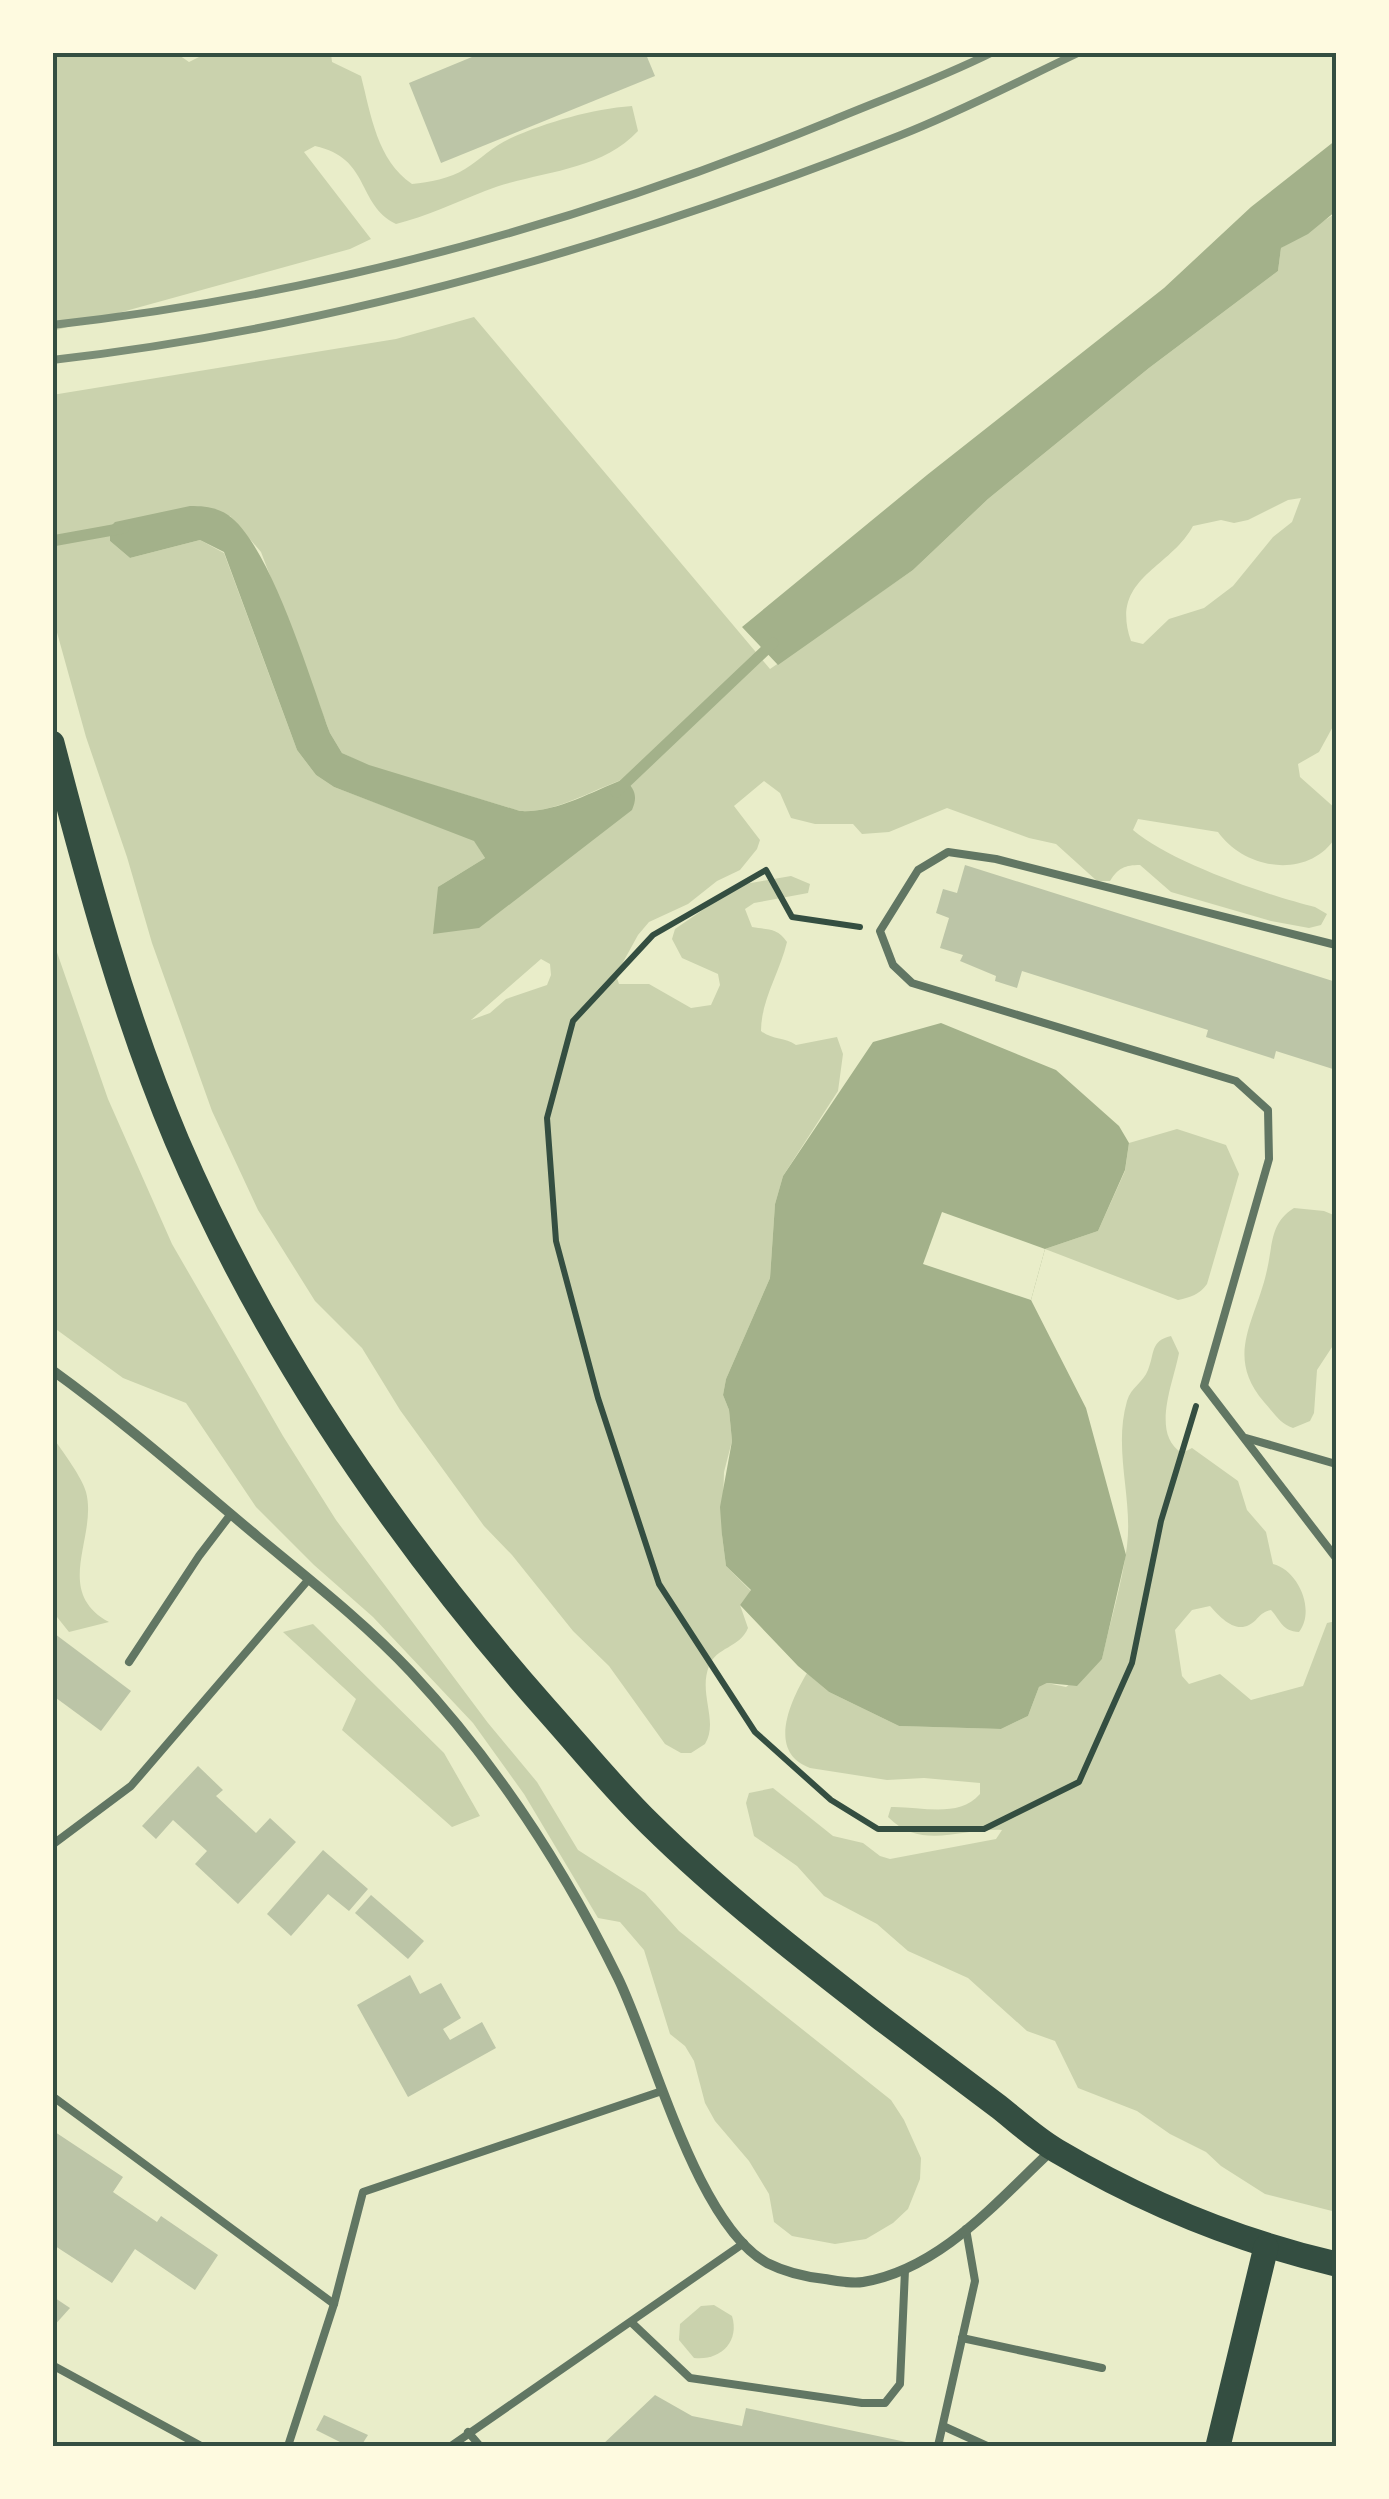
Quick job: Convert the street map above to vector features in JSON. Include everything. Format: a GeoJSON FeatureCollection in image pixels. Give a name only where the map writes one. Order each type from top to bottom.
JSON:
{"type":"FeatureCollection","features":[{"type":"Feature","properties":{"kind":"main road"},"geometry":{"type":"LineString","coordinates":[[52,743],[114,967],[176,1139],[250,1294],[393,1520],[501,1658],[650,1824],[786,1945],[1053,2149],[1180,2214],[1266,2247],[1336,2264]]}},
{"type":"Feature","properties":{"kind":"main road"},"geometry":{"type":"LineString","coordinates":[[1218,2446],[1266,2247]]}},
{"type":"Feature","properties":{"kind":"street"},"geometry":{"type":"LineString","coordinates":[[52,1370],[115,1416],[309,1579],[410,1671],[524,1812],[598,1938],[639,2021],[662,2091],[704,2186],[744,2243],[766,2262],[804,2276],[860,2282],[905,2270],[951,2242],[1053,2149]]}},
{"type":"Feature","properties":{"kind":"lane"},"geometry":{"type":"LineString","coordinates":[[1336,946],[996,859],[948,852],[918,870],[880,931],[893,966],[912,983],[1236,1081],[1268,1110],[1268,1159],[1204,1386],[1336,1558]]}},
{"type":"Feature","properties":{"kind":"lane"},"geometry":{"type":"LineString","coordinates":[[1246,1438],[1336,1464]]}},
{"type":"Feature","properties":{"kind":"lane"},"geometry":{"type":"LineString","coordinates":[[129,1662],[198,1556],[231,1514]]}},
{"type":"Feature","properties":{"kind":"lane"},"geometry":{"type":"LineString","coordinates":[[52,1845],[131,1786],[309,1579]]}},
{"type":"Feature","properties":{"kind":"lane"},"geometry":{"type":"LineString","coordinates":[[52,1831],[62,1838]]}},
{"type":"Feature","properties":{"kind":"lane"},"geometry":{"type":"LineString","coordinates":[[288,2446],[334,2304],[363,2192],[662,2091]]}},
{"type":"Feature","properties":{"kind":"lane"},"geometry":{"type":"LineString","coordinates":[[52,2096],[334,2304]]}},
{"type":"Feature","properties":{"kind":"lane"},"geometry":{"type":"LineString","coordinates":[[938,2446],[975,2281],[966,2229]]}},
{"type":"Feature","properties":{"kind":"lane"},"geometry":{"type":"LineString","coordinates":[[451,2446],[744,2243]]}},
{"type":"Feature","properties":{"kind":"lane"},"geometry":{"type":"LineString","coordinates":[[632,2324],[690,2378],[885,2403],[900,2384],[905,2270]]}},
{"type":"Feature","properties":{"kind":"lane"},"geometry":{"type":"LineString","coordinates":[[962,2338],[1102,2368]]}},
{"type":"Feature","properties":{"kind":"lane"},"geometry":{"type":"LineString","coordinates":[[53,2367],[201,2446]]}},
{"type":"Feature","properties":{"kind":"lane"},"geometry":{"type":"LineString","coordinates":[[943,2426],[987,2446]]}},
{"type":"Feature","properties":{"kind":"lane"},"geometry":{"type":"LineString","coordinates":[[468,2432],[480,2446]]}},
{"type":"Feature","properties":{"kind":"path"},"geometry":{"type":"LineString","coordinates":[[880,931],[792,917],[766,870],[653,935],[573,1021],[546,1118],[556,1241],[598,1398],[659,1584],[756,1732],[832,1800],[878,1829],[984,1829],[1079,1782],[1132,1663],[1162,1521],[1204,1386]]}},
{"type":"Feature","properties":{"kind":"shaded area"},"geometry":{"type":"Polygon","coordinates":[[[53,52],[176,53],[189,62],[207,53],[331,53],[332,62],[361,76],[383,150],[412,184],[452,175],[511,138],[586,113],[632,106],[638,131],[622,145],[586,163],[504,184],[396,224],[374,205],[346,160],[315,146],[304,152],[371,239],[350,249],[53,331],[53,52]]]}},
{"type":"Feature","properties":{"kind":"shaded area"},"geometry":{"type":"Polygon","coordinates":[[[1336,140],[1336,211],[1308,234],[1281,248],[1278,271],[1149,368],[988,499],[913,570],[778,665],[742,627],[1164,288],[1251,207],[1336,140]]]}},
{"type":"Feature","properties":{"kind":"shaded area"},"geometry":{"type":"Polygon","coordinates":[[[1333,215],[1336,217],[1336,721],[1319,752],[1298,764],[1300,777],[1336,809],[1336,837],[1310,860],[1277,865],[1244,855],[1218,832],[1138,819],[1133,830],[1194,865],[1315,907],[1327,914],[1321,925],[1309,928],[1271,921],[1171,892],[1140,865],[1122,868],[1110,881],[1097,881],[1056,844],[947,808],[889,832],[862,834],[853,824],[815,824],[791,818],[780,793],[764,781],[734,806],[760,840],[757,849],[740,870],[717,881],[688,904],[649,922],[616,975],[619,984],[649,984],[691,1008],[711,1005],[720,985],[718,974],[682,958],[672,939],[675,929],[739,885],[791,876],[810,884],[808,893],[754,903],[745,909],[752,927],[776,931],[787,942],[764,1008],[761,1031],[796,1045],[837,1037],[843,1054],[838,1091],[783,1176],[775,1204],[770,1278],[726,1379],[723,1395],[729,1410],[732,1441],[724,1472],[722,1535],[726,1566],[751,1591],[740,1605],[748,1628],[740,1640],[717,1655],[709,1666],[706,1687],[710,1726],[705,1744],[691,1753],[681,1753],[665,1744],[609,1666],[573,1631],[484,1526],[400,1410],[362,1348],[315,1301],[258,1210],[212,1111],[152,943],[86,737],[53,618],[52,395],[396,339],[474,317],[770,669],[913,570],[988,499],[1149,368],[1278,271],[1281,248],[1333,215]],[[1301,498],[1288,500],[1248,520],[1193,526],[1135,589],[1126,620],[1131,641],[1143,644],[1169,619],[1204,608],[1233,586],[1273,537],[1292,522],[1301,498]],[[230,516],[110,527],[110,541],[130,558],[200,540],[224,553],[297,750],[316,775],[334,787],[474,840],[485,858],[438,887],[624,779],[560,805],[520,811],[369,766],[342,753],[330,733],[261,552],[230,516]],[[541,959],[471,1020],[490,1013],[506,999],[547,985],[550,964],[541,959]]]}},
{"type":"Feature","properties":{"kind":"shaded area"},"geometry":{"type":"Polygon","coordinates":[[[190,506],[228,515],[259,554],[288,615],[330,733],[342,753],[369,765],[520,811],[560,805],[624,779],[634,793],[632,810],[479,928],[433,934],[438,887],[485,858],[474,841],[334,787],[316,775],[297,750],[224,552],[200,540],[130,558],[110,541],[110,527],[115,522],[190,506]]]}},
{"type":"Feature","properties":{"kind":"shaded area"},"geometry":{"type":"Polygon","coordinates":[[[52,938],[108,1099],[172,1244],[336,1520],[537,1782],[578,1850],[645,1893],[679,1931],[891,2100],[921,2158],[920,2179],[908,2209],[893,2223],[866,2239],[835,2244],[792,2236],[774,2222],[769,2194],[749,2161],[715,2121],[705,2103],[694,2061],[685,2046],[670,2034],[644,1950],[620,1922],[598,1918],[524,1794],[473,1723],[373,1617],[256,1507],[186,1403],[123,1378],[53,1327],[52,938]]]}},
{"type":"Feature","properties":{"kind":"shaded area"},"geometry":{"type":"Polygon","coordinates":[[[941,1023],[1056,1070],[1119,1126],[1129,1143],[1125,1170],[1098,1231],[1045,1249],[1031,1300],[1086,1408],[1126,1555],[1102,1659],[1077,1686],[1047,1683],[1039,1687],[1028,1716],[1001,1729],[899,1726],[829,1692],[798,1666],[740,1605],[751,1590],[726,1566],[722,1535],[720,1507],[732,1441],[729,1410],[723,1395],[726,1379],[770,1278],[775,1204],[783,1176],[873,1042],[941,1023]]]}},
{"type":"Feature","properties":{"kind":"shaded area"},"geometry":{"type":"Polygon","coordinates":[[[1177,1129],[1226,1145],[1239,1174],[1207,1284],[1201,1291],[1178,1300],[1045,1249],[1098,1231],[1125,1171],[1129,1143],[1177,1129]]]}},
{"type":"Feature","properties":{"kind":"shaded area"},"geometry":{"type":"Polygon","coordinates":[[[1294,1208],[1336,1216],[1336,1341],[1317,1370],[1314,1413],[1310,1421],[1293,1428],[1277,1418],[1252,1385],[1244,1353],[1274,1235],[1280,1220],[1294,1208]]]}},
{"type":"Feature","properties":{"kind":"shaded area"},"geometry":{"type":"Polygon","coordinates":[[[1171,1336],[1179,1353],[1167,1406],[1167,1433],[1172,1444],[1182,1453],[1192,1448],[1238,1481],[1247,1510],[1266,1532],[1273,1564],[1297,1582],[1306,1613],[1299,1632],[1285,1628],[1271,1610],[1238,1627],[1210,1606],[1192,1610],[1175,1630],[1182,1676],[1189,1684],[1220,1674],[1251,1700],[1303,1686],[1327,1623],[1336,1621],[1336,2212],[1265,2194],[1206,2152],[1137,2111],[1078,2088],[1055,2041],[1027,2031],[968,1978],[908,1951],[877,1924],[824,1896],[797,1866],[754,1836],[746,1803],[749,1793],[773,1788],[833,1836],[863,1843],[890,1859],[996,1839],[1002,1830],[928,1836],[901,1827],[888,1817],[891,1807],[950,1809],[971,1802],[980,1794],[980,1783],[924,1778],[887,1780],[810,1768],[789,1750],[785,1738],[789,1711],[807,1673],[829,1692],[899,1726],[1001,1729],[1028,1716],[1039,1687],[1047,1683],[1066,1687],[1102,1659],[1127,1546],[1123,1419],[1127,1401],[1146,1374],[1156,1344],[1171,1336]]]}},
{"type":"Feature","properties":{"kind":"shaded area"},"geometry":{"type":"Polygon","coordinates":[[[53,1438],[86,1492],[87,1527],[80,1579],[83,1595],[92,1609],[109,1622],[69,1632],[53,1612],[53,1438]]]}},
{"type":"Feature","properties":{"kind":"shaded area"},"geometry":{"type":"Polygon","coordinates":[[[313,1624],[444,1753],[480,1816],[452,1827],[342,1730],[356,1699],[283,1632],[313,1624]]]}},
{"type":"Feature","properties":{"kind":"shaded area"},"geometry":{"type":"Polygon","coordinates":[[[714,2305],[732,2316],[730,2342],[720,2353],[694,2358],[679,2340],[680,2324],[701,2306],[714,2305]]]}},
{"type":"Feature","properties":{"kind":"pier"},"geometry":{"type":"Polygon","coordinates":[[[942,1212],[1045,1249],[1031,1300],[923,1264],[942,1212]]]}},
{"type":"Feature","properties":{"kind":"building"},"geometry":{"type":"Polygon","coordinates":[[[484,52],[645,52],[655,76],[441,163],[409,83],[484,52]]]}},
{"type":"Feature","properties":{"kind":"building"},"geometry":{"type":"Polygon","coordinates":[[[965,865],[1336,982],[1336,1070],[1276,1051],[1274,1059],[1206,1037],[1208,1030],[1022,971],[1017,988],[995,981],[996,976],[960,961],[963,955],[940,948],[949,918],[936,913],[943,889],[957,893],[965,865]]]}},
{"type":"Feature","properties":{"kind":"building"},"geometry":{"type":"Polygon","coordinates":[[[55,1634],[131,1691],[101,1731],[52,1695],[55,1634]]]}},
{"type":"Feature","properties":{"kind":"building"},"geometry":{"type":"Polygon","coordinates":[[[198,1766],[223,1790],[216,1796],[256,1833],[270,1818],[296,1842],[238,1904],[195,1864],[207,1851],[173,1820],[156,1839],[142,1826],[198,1766]]]}},
{"type":"Feature","properties":{"kind":"building"},"geometry":{"type":"Polygon","coordinates":[[[323,1850],[368,1889],[349,1911],[328,1894],[291,1936],[267,1914],[323,1850]]]}},
{"type":"Feature","properties":{"kind":"building"},"geometry":{"type":"Polygon","coordinates":[[[371,1895],[424,1941],[408,1959],[355,1913],[371,1895]]]}},
{"type":"Feature","properties":{"kind":"building"},"geometry":{"type":"Polygon","coordinates":[[[410,1975],[420,1994],[441,1983],[461,2018],[443,2029],[450,2040],[482,2022],[496,2048],[408,2097],[357,2005],[410,1975]]]}},
{"type":"Feature","properties":{"kind":"building"},"geometry":{"type":"Polygon","coordinates":[[[52,2130],[123,2177],[113,2192],[157,2222],[161,2216],[218,2255],[195,2290],[135,2249],[112,2283],[52,2244],[52,2130]]]}},
{"type":"Feature","properties":{"kind":"building"},"geometry":{"type":"Polygon","coordinates":[[[52,2296],[70,2308],[52,2328],[52,2296]]]}},
{"type":"Feature","properties":{"kind":"building"},"geometry":{"type":"Polygon","coordinates":[[[655,2395],[692,2416],[742,2426],[746,2408],[906,2442],[905,2446],[601,2446],[655,2395]]]}},
{"type":"Feature","properties":{"kind":"building"},"geometry":{"type":"Polygon","coordinates":[[[324,2415],[368,2435],[361,2446],[348,2446],[316,2430],[324,2415]]]}},
{"type":"Feature","properties":{"kind":"waterway"},"geometry":{"type":"LineString","coordinates":[[52,541],[124,528]]}},
{"type":"Feature","properties":{"kind":"waterway"},"geometry":{"type":"LineString","coordinates":[[616,792],[773,643]]}},
{"type":"Feature","properties":{"kind":"railway"},"geometry":{"type":"LineString","coordinates":[[52,325],[252,295],[450,250],[547,222],[739,157],[993,52]]}},
{"type":"Feature","properties":{"kind":"railway"},"geometry":{"type":"LineString","coordinates":[[52,360],[161,345],[377,303],[590,245],[901,135],[1080,52]]}}]}
